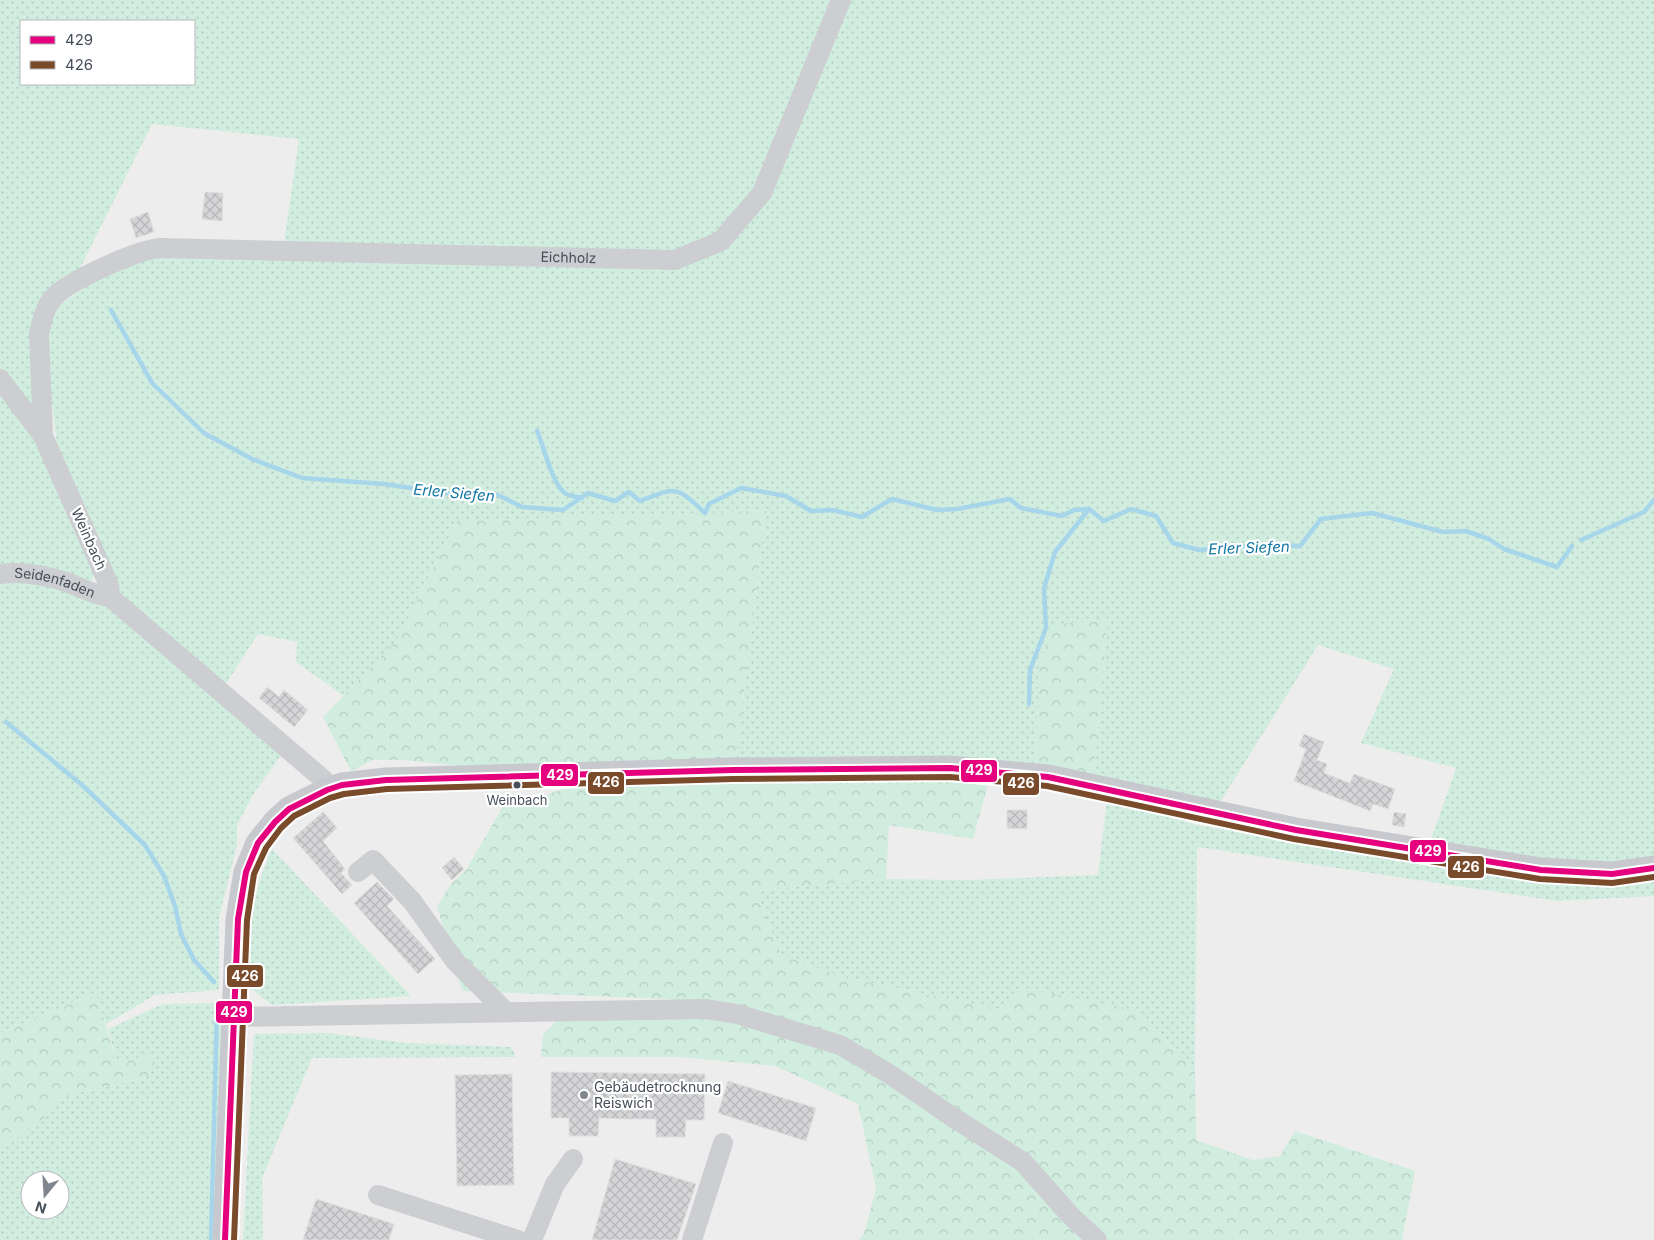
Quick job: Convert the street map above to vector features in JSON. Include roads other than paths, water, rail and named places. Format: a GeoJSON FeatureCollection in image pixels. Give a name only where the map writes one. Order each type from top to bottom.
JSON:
{"type":"FeatureCollection","features":[{"type":"Feature","properties":{"kind":"main road"},"geometry":{"type":"LineString","coordinates":[[224,1240],[238,918],[241,894],[251,858],[266,832],[289,809],[327,790],[342,785],[378,780],[497,776],[900,767],[1002,771],[1104,788],[1306,831],[1541,870],[1612,874],[1654,868]]}},
{"type":"Feature","properties":{"kind":"street","name":"Eichholz"},"geometry":{"type":"LineString","coordinates":[[142,250],[161,248],[675,260],[721,242],[762,193],[841,0]]}},
{"type":"Feature","properties":{"kind":"street","name":"Weinbach"},"geometry":{"type":"LineString","coordinates":[[110,597],[109,584],[43,436],[39,334],[47,308],[53,297],[78,280],[142,250]]}},
{"type":"Feature","properties":{"kind":"street"},"geometry":{"type":"LineString","coordinates":[[0,379],[43,436]]}},
{"type":"Feature","properties":{"kind":"street","name":"Seidenfaden"},"geometry":{"type":"LineString","coordinates":[[0,574],[16,572],[65,582],[98,596],[110,597]]}},
{"type":"Feature","properties":{"kind":"street"},"geometry":{"type":"LineString","coordinates":[[110,597],[324,780],[327,790]]}},
{"type":"Feature","properties":{"kind":"street"},"geometry":{"type":"LineString","coordinates":[[358,872],[373,860],[412,901],[455,961],[506,1012]]}},
{"type":"Feature","properties":{"kind":"street"},"geometry":{"type":"LineString","coordinates":[[234,1005],[506,1012],[706,1009],[737,1014],[840,1045],[891,1074],[951,1116],[1023,1162],[1071,1216],[1097,1240]]}},
{"type":"Feature","properties":{"kind":"street"},"geometry":{"type":"LineString","coordinates":[[692,1240],[723,1143]]}},
{"type":"Feature","properties":{"kind":"street"},"geometry":{"type":"LineString","coordinates":[[534,1231],[554,1184],[573,1159]]}},
{"type":"Feature","properties":{"kind":"street"},"geometry":{"type":"LineString","coordinates":[[378,1195],[518,1240]]}},
{"type":"Feature","properties":{"kind":"waterway","name":"Erler Siefen"},"geometry":{"type":"LineString","coordinates":[[111,310],[152,383],[204,433],[252,459],[302,478],[384,484],[452,494],[496,494],[522,507],[563,510],[588,493],[615,501],[629,492],[640,501],[662,493],[675,491],[687,497],[705,513],[709,504],[741,488],[786,496],[811,511],[833,510],[862,517],[892,499],[937,510],[957,509],[1010,499],[1021,508],[1062,516],[1074,510],[1089,509],[1104,521],[1131,509],[1156,516],[1173,543],[1199,550],[1257,545],[1300,546],[1321,519],[1372,513],[1443,532],[1466,531],[1489,539],[1504,549],[1557,567],[1572,546]]}},
{"type":"Feature","properties":{"kind":"waterway"},"geometry":{"type":"LineString","coordinates":[[537,431],[553,474],[561,489],[568,495],[582,498]]}},
{"type":"Feature","properties":{"kind":"waterway","name":"Erler Siefen"},"geometry":{"type":"LineString","coordinates":[[1581,540],[1644,512],[1654,500]]}},
{"type":"Feature","properties":{"kind":"waterway"},"geometry":{"type":"LineString","coordinates":[[1029,704],[1030,670],[1046,628],[1044,588],[1055,552],[1089,509]]}},
{"type":"Feature","properties":{"kind":"waterway"},"geometry":{"type":"LineString","coordinates":[[6,722],[82,785],[145,845],[164,876],[175,906],[181,934],[194,960],[214,982]]}},
{"type":"Feature","properties":{"kind":"waterway"},"geometry":{"type":"LineString","coordinates":[[211,1240],[217,1009]]}},
{"type":"Feature","properties":{"kind":"place","name":"Weinbach"},"geometry":{"type":"Point","coordinates":[517,785]}},
{"type":"Feature","properties":{"kind":"place","name":"Gebäudetrocknung Reiswich"},"geometry":{"type":"Point","coordinates":[584,1095]}}]}
